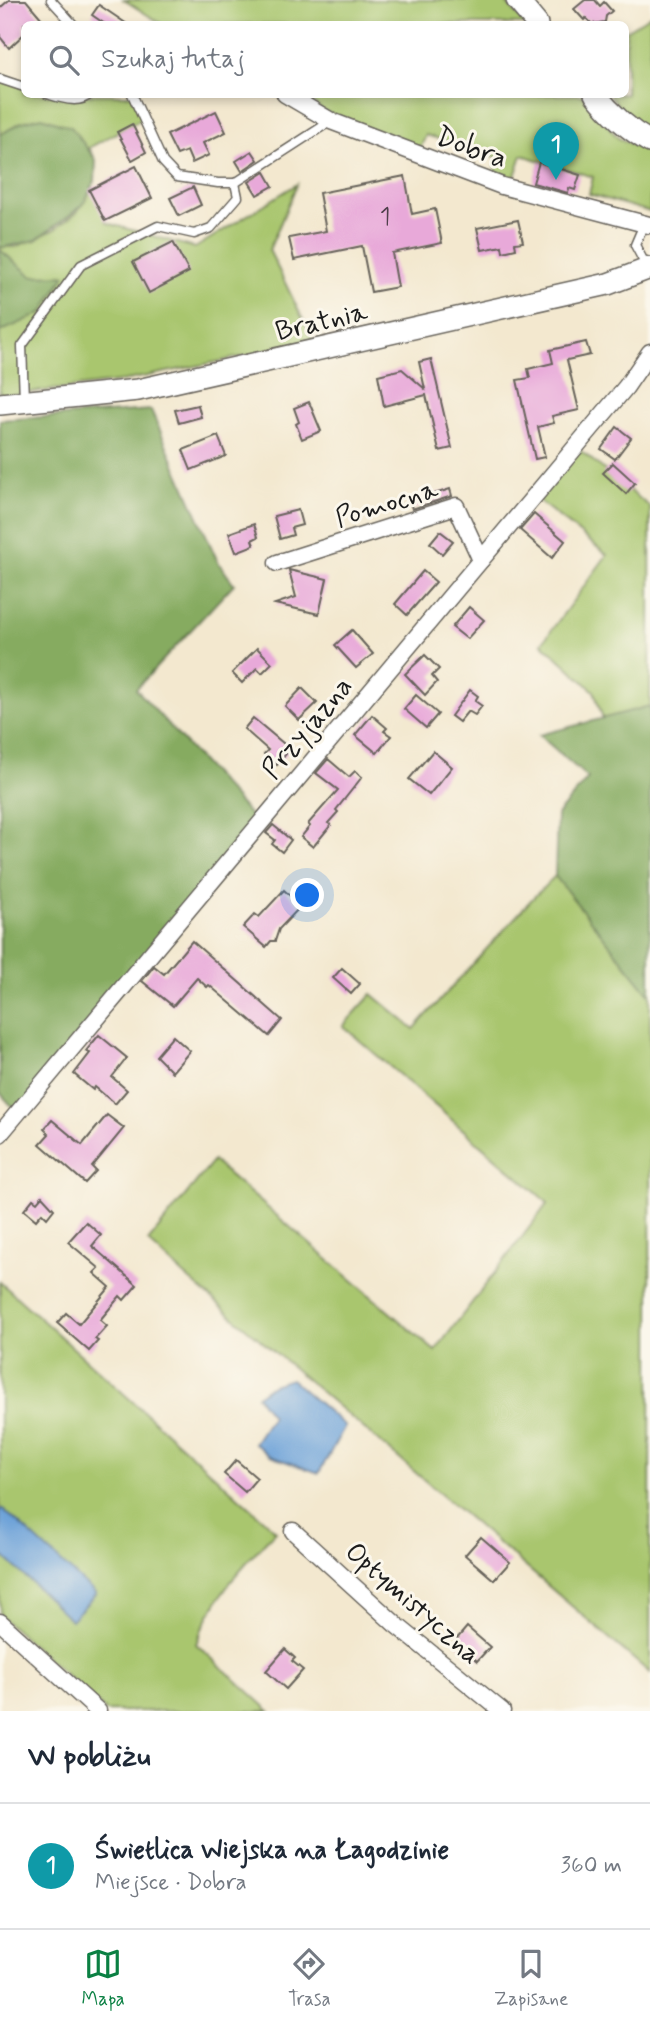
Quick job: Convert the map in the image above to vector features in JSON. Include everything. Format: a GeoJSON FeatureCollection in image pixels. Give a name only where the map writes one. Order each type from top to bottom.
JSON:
{"type":"FeatureCollection","features":[{"type":"Feature","properties":{"kind":"street"},"geometry":{"type":"LineString","coordinates":[[517,0],[534,21]]}},
{"type":"Feature","properties":{"kind":"street","name":"Dobra"},"geometry":{"type":"LineString","coordinates":[[292,98],[331,121],[502,186],[650,224]]}},
{"type":"Feature","properties":{"kind":"street"},"geometry":{"type":"LineString","coordinates":[[597,98],[631,131],[650,142]]}},
{"type":"Feature","properties":{"kind":"street","name":"Bratnia"},"geometry":{"type":"LineString","coordinates":[[0,404],[138,390],[608,284],[650,268]]}},
{"type":"Feature","properties":{"kind":"street","name":"Przyjazna"},"geometry":{"type":"LineString","coordinates":[[0,1134],[609,407],[650,352]]}},
{"type":"Feature","properties":{"kind":"street","name":"Pomocna"},"geometry":{"type":"LineString","coordinates":[[276,564],[456,506],[481,560]]}},
{"type":"Feature","properties":{"kind":"street","name":"Optymistyczna"},"geometry":{"type":"LineString","coordinates":[[293,1531],[395,1624],[502,1711]]}},
{"type":"Feature","properties":{"kind":"street"},"geometry":{"type":"LineString","coordinates":[[0,1622],[99,1711]]}},
{"type":"Feature","properties":{"kind":"lane"},"geometry":{"type":"LineString","coordinates":[[51,0],[70,21]]}},
{"type":"Feature","properties":{"kind":"lane"},"geometry":{"type":"LineString","coordinates":[[0,79],[21,86]]}},
{"type":"Feature","properties":{"kind":"lane"},"geometry":{"type":"LineString","coordinates":[[59,98],[86,98]]}},
{"type":"Feature","properties":{"kind":"lane"},"geometry":{"type":"LineString","coordinates":[[134,98],[163,162],[177,177],[218,183],[235,183],[331,121]]}},
{"type":"Feature","properties":{"kind":"lane"},"geometry":{"type":"LineString","coordinates":[[24,402],[22,346],[81,265],[158,226],[194,234],[211,228],[238,197],[235,183]]}},
{"type":"Feature","properties":{"kind":"lane"},"geometry":{"type":"LineString","coordinates":[[650,224],[641,231],[635,245],[643,260],[650,262]]}},
{"type":"Feature","properties":{"kind":"green space"},"geometry":{"type":"Polygon","coordinates":[[[124,0],[504,0],[522,21],[157,21],[124,0]]]}},
{"type":"Feature","properties":{"kind":"green space"},"geometry":{"type":"Polygon","coordinates":[[[650,15],[650,131],[636,125],[612,98],[629,98],[629,29],[650,15]]]}},
{"type":"Feature","properties":{"kind":"green space"},"geometry":{"type":"Polygon","coordinates":[[[0,74],[21,83],[21,98],[133,98],[143,118],[89,148],[96,160],[71,127],[21,122],[0,135],[0,74]]]}},
{"type":"Feature","properties":{"kind":"green space"},"geometry":{"type":"Polygon","coordinates":[[[308,98],[585,98],[618,138],[650,152],[650,212],[589,194],[593,177],[522,155],[514,179],[495,172],[497,157],[426,135],[420,149],[323,111],[308,98]]]}},
{"type":"Feature","properties":{"kind":"green space"},"geometry":{"type":"Polygon","coordinates":[[[42,117],[71,127],[96,160],[95,181],[83,205],[36,240],[0,248],[0,135],[22,122],[42,117]]]}},
{"type":"Feature","properties":{"kind":"green space"},"geometry":{"type":"Polygon","coordinates":[[[297,184],[269,250],[314,342],[118,382],[0,396],[0,331],[33,277],[0,250],[0,247],[16,247],[54,230],[78,211],[90,189],[107,223],[195,248],[297,184]]]}},
{"type":"Feature","properties":{"kind":"green space"},"geometry":{"type":"Polygon","coordinates":[[[0,250],[32,276],[65,275],[42,313],[0,332],[0,250]]]}},
{"type":"Feature","properties":{"kind":"green space"},"geometry":{"type":"Polygon","coordinates":[[[151,410],[218,562],[234,584],[136,689],[260,826],[18,1113],[0,1093],[0,420],[151,410]]]}},
{"type":"Feature","properties":{"kind":"green space"},"geometry":{"type":"Polygon","coordinates":[[[576,447],[650,507],[650,706],[603,719],[594,691],[542,643],[607,555],[534,497],[576,447]]]}},
{"type":"Feature","properties":{"kind":"green space"},"geometry":{"type":"Polygon","coordinates":[[[650,706],[650,995],[555,876],[557,815],[588,778],[539,735],[650,706]]]}},
{"type":"Feature","properties":{"kind":"green space"},"geometry":{"type":"Polygon","coordinates":[[[555,876],[650,995],[650,1673],[148,1242],[213,1161],[435,1351],[548,1203],[343,1026],[372,994],[414,1029],[555,876]]]}},
{"type":"Feature","properties":{"kind":"green space"},"geometry":{"type":"Polygon","coordinates":[[[0,1282],[276,1531],[219,1598],[196,1644],[270,1711],[106,1711],[0,1616],[0,1282]]]}},
{"type":"Feature","properties":{"kind":"water"},"geometry":{"type":"Polygon","coordinates":[[[291,1379],[345,1426],[319,1473],[270,1456],[254,1443],[272,1416],[257,1396],[272,1385],[291,1379]]]}},
{"type":"Feature","properties":{"kind":"water"},"geometry":{"type":"Polygon","coordinates":[[[0,1509],[96,1594],[71,1620],[0,1553],[0,1509]]]}},
{"type":"Feature","properties":{"kind":"building"},"geometry":{"type":"Polygon","coordinates":[[[9,0],[26,0],[42,19],[21,21],[21,37],[9,48],[0,37],[0,8],[9,0]]]}},
{"type":"Feature","properties":{"kind":"building"},"geometry":{"type":"Polygon","coordinates":[[[585,0],[595,0],[600,6],[604,2],[612,11],[606,16],[605,21],[589,21],[586,18],[584,20],[574,9],[585,0]]]}},
{"type":"Feature","properties":{"kind":"building"},"geometry":{"type":"Polygon","coordinates":[[[99,5],[123,21],[101,21],[92,15],[99,5]]]}},
{"type":"Feature","properties":{"kind":"building"},"geometry":{"type":"Polygon","coordinates":[[[216,111],[226,132],[203,143],[209,155],[192,163],[187,151],[177,155],[167,135],[216,111]]]}},
{"type":"Feature","properties":{"kind":"building"},"geometry":{"type":"Polygon","coordinates":[[[132,124],[146,152],[132,160],[117,132],[132,124]]]}},
{"type":"Feature","properties":{"kind":"building"},"geometry":{"type":"Polygon","coordinates":[[[252,151],[258,160],[242,171],[236,161],[252,151]]]}},
{"type":"Feature","properties":{"kind":"building"},"geometry":{"type":"Polygon","coordinates":[[[539,162],[580,175],[575,190],[569,188],[568,193],[533,183],[539,162]]]}},
{"type":"Feature","properties":{"kind":"building"},"geometry":{"type":"Polygon","coordinates":[[[136,166],[152,198],[105,221],[89,190],[136,166]]]}},
{"type":"Feature","properties":{"kind":"building"},"geometry":{"type":"Polygon","coordinates":[[[265,172],[273,186],[257,195],[249,182],[265,172]]]}},
{"type":"Feature","properties":{"kind":"building"},"geometry":{"type":"Polygon","coordinates":[[[405,176],[412,214],[435,209],[442,243],[392,253],[398,287],[371,292],[362,246],[294,260],[289,238],[326,231],[319,193],[405,176]]]}},
{"type":"Feature","properties":{"kind":"building"},"geometry":{"type":"Polygon","coordinates":[[[193,187],[201,205],[179,216],[170,198],[193,187]]]}},
{"type":"Feature","properties":{"kind":"building"},"geometry":{"type":"Polygon","coordinates":[[[518,220],[523,242],[515,243],[516,249],[503,252],[502,246],[482,250],[477,228],[518,220]]]}},
{"type":"Feature","properties":{"kind":"building"},"geometry":{"type":"Polygon","coordinates":[[[173,242],[189,272],[149,293],[133,262],[173,242]]]}},
{"type":"Feature","properties":{"kind":"building"},"geometry":{"type":"Polygon","coordinates":[[[586,342],[590,355],[567,360],[579,410],[552,416],[554,423],[538,427],[545,457],[535,459],[517,380],[530,378],[528,369],[553,363],[550,350],[586,342]]]}},
{"type":"Feature","properties":{"kind":"building"},"geometry":{"type":"Polygon","coordinates":[[[431,359],[452,448],[439,451],[426,395],[384,406],[378,375],[402,369],[425,389],[419,362],[431,359]]]}},
{"type":"Feature","properties":{"kind":"building"},"geometry":{"type":"Polygon","coordinates":[[[309,402],[321,431],[302,439],[294,408],[309,402]]]}},
{"type":"Feature","properties":{"kind":"building"},"geometry":{"type":"Polygon","coordinates":[[[198,405],[201,417],[179,423],[175,410],[198,405]]]}},
{"type":"Feature","properties":{"kind":"building"},"geometry":{"type":"Polygon","coordinates":[[[617,427],[631,438],[615,459],[601,449],[617,427]]]}},
{"type":"Feature","properties":{"kind":"building"},"geometry":{"type":"Polygon","coordinates":[[[218,436],[226,456],[191,470],[183,450],[218,436]]]}},
{"type":"Feature","properties":{"kind":"building"},"geometry":{"type":"Polygon","coordinates":[[[613,463],[635,483],[626,494],[603,473],[613,463]]]}},
{"type":"Feature","properties":{"kind":"building"},"geometry":{"type":"Polygon","coordinates":[[[450,489],[452,496],[412,509],[410,502],[450,489]]]}},
{"type":"Feature","properties":{"kind":"building"},"geometry":{"type":"Polygon","coordinates":[[[298,510],[302,525],[291,528],[293,535],[280,539],[274,516],[298,510]]]}},
{"type":"Feature","properties":{"kind":"building"},"geometry":{"type":"Polygon","coordinates":[[[534,514],[565,541],[552,558],[520,530],[534,514]]]}},
{"type":"Feature","properties":{"kind":"building"},"geometry":{"type":"Polygon","coordinates":[[[254,524],[258,537],[252,540],[254,545],[236,552],[229,533],[254,524]]]}},
{"type":"Feature","properties":{"kind":"building"},"geometry":{"type":"Polygon","coordinates":[[[440,531],[453,541],[442,554],[430,543],[440,531]]]}},
{"type":"Feature","properties":{"kind":"building"},"geometry":{"type":"Polygon","coordinates":[[[289,570],[327,579],[319,614],[275,604],[296,597],[289,570]]]}},
{"type":"Feature","properties":{"kind":"building"},"geometry":{"type":"Polygon","coordinates":[[[423,571],[436,582],[407,615],[395,604],[423,571]]]}},
{"type":"Feature","properties":{"kind":"building"},"geometry":{"type":"Polygon","coordinates":[[[469,607],[484,620],[467,639],[452,627],[469,607]]]}},
{"type":"Feature","properties":{"kind":"building"},"geometry":{"type":"Polygon","coordinates":[[[352,630],[373,654],[356,668],[335,645],[352,630]]]}},
{"type":"Feature","properties":{"kind":"building"},"geometry":{"type":"Polygon","coordinates":[[[257,648],[272,663],[262,673],[257,668],[242,683],[232,673],[257,648]]]}},
{"type":"Feature","properties":{"kind":"building"},"geometry":{"type":"Polygon","coordinates":[[[425,655],[439,669],[432,676],[437,682],[425,695],[405,674],[425,655]]]}},
{"type":"Feature","properties":{"kind":"building"},"geometry":{"type":"Polygon","coordinates":[[[302,688],[317,703],[299,720],[285,706],[302,688]]]}},
{"type":"Feature","properties":{"kind":"building"},"geometry":{"type":"Polygon","coordinates":[[[470,690],[478,696],[475,701],[482,706],[475,715],[468,711],[459,722],[451,716],[470,690]]]}},
{"type":"Feature","properties":{"kind":"building"},"geometry":{"type":"Polygon","coordinates":[[[416,695],[438,714],[426,728],[404,709],[416,695]]]}},
{"type":"Feature","properties":{"kind":"building"},"geometry":{"type":"Polygon","coordinates":[[[372,715],[387,728],[384,731],[391,736],[377,753],[355,735],[372,715]]]}},
{"type":"Feature","properties":{"kind":"building"},"geometry":{"type":"Polygon","coordinates":[[[253,718],[290,749],[277,765],[264,754],[268,750],[244,729],[253,718]]]}},
{"type":"Feature","properties":{"kind":"building"},"geometry":{"type":"Polygon","coordinates":[[[433,751],[452,767],[429,795],[409,779],[433,751]]]}},
{"type":"Feature","properties":{"kind":"building"},"geometry":{"type":"Polygon","coordinates":[[[328,759],[349,777],[355,771],[362,777],[336,810],[338,812],[328,823],[331,825],[313,847],[301,837],[310,826],[308,824],[338,790],[316,773],[328,759]]]}},
{"type":"Feature","properties":{"kind":"building"},"geometry":{"type":"Polygon","coordinates":[[[273,825],[291,840],[282,852],[272,844],[275,840],[266,833],[273,825]]]}},
{"type":"Feature","properties":{"kind":"building"},"geometry":{"type":"Polygon","coordinates":[[[284,890],[301,906],[279,929],[275,941],[271,941],[266,947],[243,927],[255,914],[259,917],[284,890]]]}},
{"type":"Feature","properties":{"kind":"building"},"geometry":{"type":"Polygon","coordinates":[[[192,941],[282,1020],[269,1036],[197,978],[173,1006],[142,981],[154,966],[164,974],[192,941]]]}},
{"type":"Feature","properties":{"kind":"building"},"geometry":{"type":"Polygon","coordinates":[[[342,968],[360,984],[351,994],[333,978],[342,968]]]}},
{"type":"Feature","properties":{"kind":"building"},"geometry":{"type":"Polygon","coordinates":[[[99,1035],[127,1058],[112,1077],[127,1090],[115,1104],[74,1074],[90,1053],[86,1051],[99,1035]]]}},
{"type":"Feature","properties":{"kind":"building"},"geometry":{"type":"Polygon","coordinates":[[[173,1036],[190,1051],[172,1072],[156,1056],[173,1036]]]}},
{"type":"Feature","properties":{"kind":"building"},"geometry":{"type":"Polygon","coordinates":[[[107,1115],[124,1128],[92,1167],[96,1171],[85,1183],[40,1144],[49,1134],[44,1129],[52,1120],[82,1145],[107,1115]]]}},
{"type":"Feature","properties":{"kind":"building"},"geometry":{"type":"Polygon","coordinates":[[[42,1196],[54,1209],[47,1218],[42,1213],[36,1220],[24,1210],[33,1199],[37,1202],[42,1196]]]}},
{"type":"Feature","properties":{"kind":"building"},"geometry":{"type":"Polygon","coordinates":[[[86,1222],[101,1235],[92,1246],[137,1285],[124,1300],[120,1296],[100,1320],[107,1326],[95,1339],[98,1341],[89,1351],[57,1323],[66,1313],[79,1324],[110,1287],[94,1273],[99,1268],[68,1242],[86,1222]]]}},
{"type":"Feature","properties":{"kind":"building"},"geometry":{"type":"Polygon","coordinates":[[[236,1460],[257,1478],[245,1492],[224,1474],[236,1460]]]}},
{"type":"Feature","properties":{"kind":"building"},"geometry":{"type":"Polygon","coordinates":[[[481,1537],[510,1562],[494,1580],[465,1555],[481,1537]]]}},
{"type":"Feature","properties":{"kind":"building"},"geometry":{"type":"Polygon","coordinates":[[[467,1627],[490,1647],[477,1661],[455,1641],[467,1627]]]}},
{"type":"Feature","properties":{"kind":"building"},"geometry":{"type":"Polygon","coordinates":[[[285,1649],[295,1658],[292,1661],[303,1670],[286,1689],[266,1671],[285,1649]]]}},
{"type":"Feature","properties":{"kind":"place","name":"Świetlica Wiejska na Łagodzinie"},"geometry":{"type":"Point","coordinates":[556,180]}}]}
